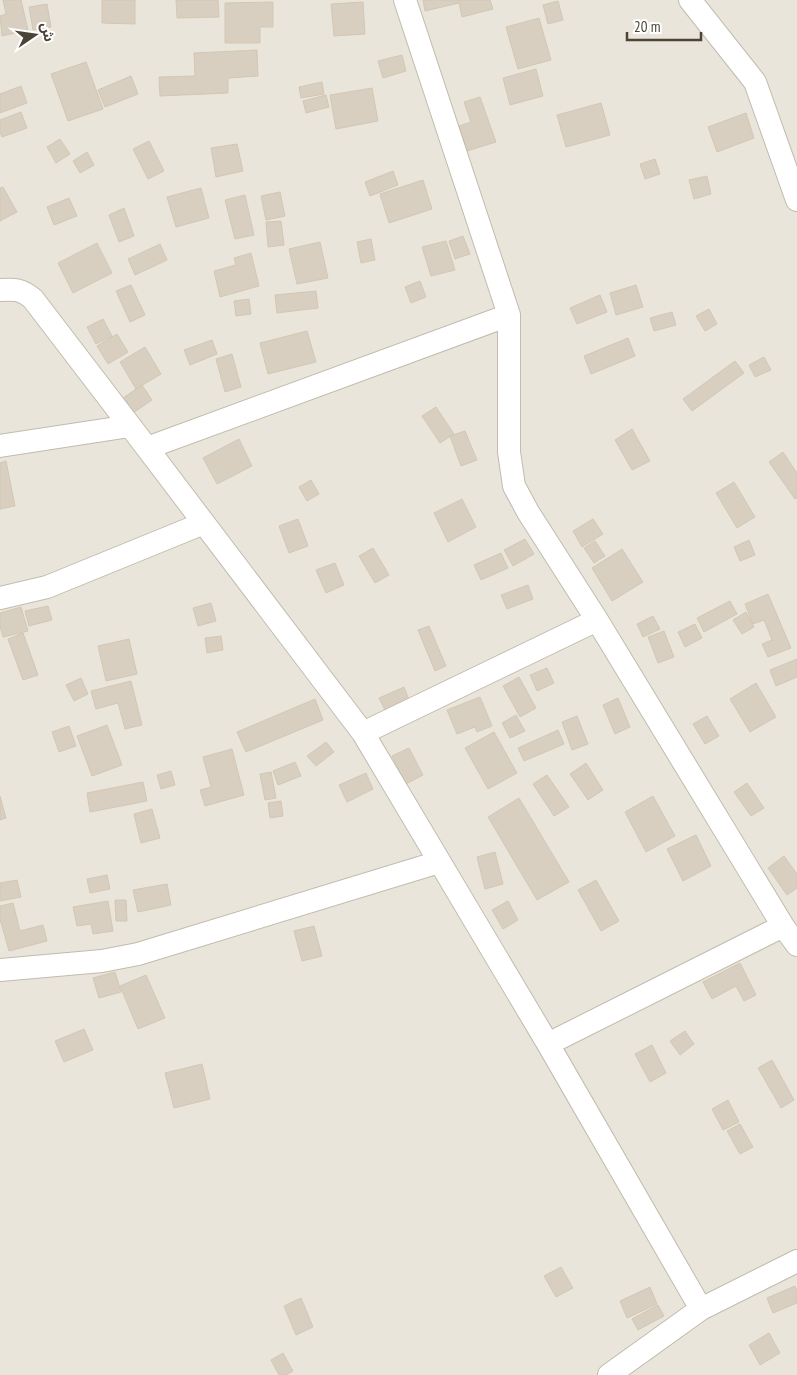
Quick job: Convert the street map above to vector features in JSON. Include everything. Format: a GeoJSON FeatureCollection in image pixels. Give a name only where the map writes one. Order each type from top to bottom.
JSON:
{"type":"FeatureCollection","features":[{"type":"Feature","properties":{"kind":"street"},"geometry":{"type":"LineString","coordinates":[[405,0],[509,315],[509,452],[514,486],[528,512],[597,620],[783,926],[797,944]]}},
{"type":"Feature","properties":{"kind":"street"},"geometry":{"type":"LineString","coordinates":[[690,0],[755,82],[797,200]]}},
{"type":"Feature","properties":{"kind":"street"},"geometry":{"type":"LineString","coordinates":[[0,290],[23,291],[32,299],[363,733],[548,1044],[701,1309]]}},
{"type":"Feature","properties":{"kind":"street"},"geometry":{"type":"LineString","coordinates":[[147,448],[509,315]]}},
{"type":"Feature","properties":{"kind":"street"},"geometry":{"type":"LineString","coordinates":[[0,446],[130,426]]}},
{"type":"Feature","properties":{"kind":"street"},"geometry":{"type":"LineString","coordinates":[[0,598],[47,587],[88,572],[127,553],[204,523]]}},
{"type":"Feature","properties":{"kind":"street"},"geometry":{"type":"LineString","coordinates":[[363,733],[597,620]]}},
{"type":"Feature","properties":{"kind":"street"},"geometry":{"type":"LineString","coordinates":[[0,970],[102,961],[138,954],[439,862]]}},
{"type":"Feature","properties":{"kind":"street"},"geometry":{"type":"LineString","coordinates":[[548,1044],[783,926]]}},
{"type":"Feature","properties":{"kind":"street"},"geometry":{"type":"LineString","coordinates":[[609,1375],[701,1309],[797,1261]]}},
{"type":"Feature","properties":{"kind":"shaded area"},"geometry":{"type":"Polygon","coordinates":[[[0,0],[797,0],[797,1375],[0,1375],[0,0]]]}},
{"type":"Feature","properties":{"kind":"building"},"geometry":{"type":"Polygon","coordinates":[[[3,0],[21,0],[28,30],[2,36],[0,16],[6,14],[3,0]]]}},
{"type":"Feature","properties":{"kind":"building"},"geometry":{"type":"Polygon","coordinates":[[[102,0],[135,0],[135,24],[102,23],[102,0]]]}},
{"type":"Feature","properties":{"kind":"building"},"geometry":{"type":"Polygon","coordinates":[[[176,0],[218,0],[219,17],[177,18],[176,0]]]}},
{"type":"Feature","properties":{"kind":"building"},"geometry":{"type":"Polygon","coordinates":[[[423,0],[490,0],[493,9],[462,17],[459,3],[425,11],[423,0]]]}},
{"type":"Feature","properties":{"kind":"building"},"geometry":{"type":"Polygon","coordinates":[[[558,1],[563,20],[548,24],[543,5],[558,1]]]}},
{"type":"Feature","properties":{"kind":"building"},"geometry":{"type":"Polygon","coordinates":[[[273,2],[273,27],[260,27],[260,43],[225,43],[225,3],[273,2]]]}},
{"type":"Feature","properties":{"kind":"building"},"geometry":{"type":"Polygon","coordinates":[[[363,2],[365,34],[334,36],[331,4],[363,2]]]}},
{"type":"Feature","properties":{"kind":"building"},"geometry":{"type":"Polygon","coordinates":[[[47,4],[51,27],[33,30],[29,7],[47,4]]]}},
{"type":"Feature","properties":{"kind":"building"},"geometry":{"type":"Polygon","coordinates":[[[539,18],[551,60],[518,69],[506,27],[539,18]]]}},
{"type":"Feature","properties":{"kind":"building"},"geometry":{"type":"Polygon","coordinates":[[[257,50],[258,76],[228,78],[228,93],[160,96],[159,77],[195,76],[194,53],[257,50]]]}},
{"type":"Feature","properties":{"kind":"building"},"geometry":{"type":"Polygon","coordinates":[[[402,55],[406,71],[383,78],[378,61],[402,55]]]}},
{"type":"Feature","properties":{"kind":"building"},"geometry":{"type":"Polygon","coordinates":[[[86,62],[103,109],[68,121],[51,74],[86,62]]]}},
{"type":"Feature","properties":{"kind":"building"},"geometry":{"type":"Polygon","coordinates":[[[536,69],[543,96],[510,105],[503,78],[536,69]]]}},
{"type":"Feature","properties":{"kind":"building"},"geometry":{"type":"Polygon","coordinates":[[[131,76],[138,94],[105,107],[98,90],[131,76]]]}},
{"type":"Feature","properties":{"kind":"building"},"geometry":{"type":"Polygon","coordinates":[[[322,82],[324,94],[301,98],[299,87],[322,82]]]}},
{"type":"Feature","properties":{"kind":"building"},"geometry":{"type":"Polygon","coordinates":[[[21,86],[27,103],[0,113],[0,94],[21,86]]]}},
{"type":"Feature","properties":{"kind":"building"},"geometry":{"type":"Polygon","coordinates":[[[372,88],[378,121],[336,129],[330,95],[372,88]]]}},
{"type":"Feature","properties":{"kind":"building"},"geometry":{"type":"Polygon","coordinates":[[[326,95],[329,107],[306,113],[303,101],[326,95]]]}},
{"type":"Feature","properties":{"kind":"building"},"geometry":{"type":"Polygon","coordinates":[[[480,97],[496,142],[467,151],[459,126],[471,122],[464,102],[480,97]]]}},
{"type":"Feature","properties":{"kind":"building"},"geometry":{"type":"Polygon","coordinates":[[[601,103],[610,135],[566,147],[557,115],[601,103]]]}},
{"type":"Feature","properties":{"kind":"building"},"geometry":{"type":"Polygon","coordinates":[[[21,112],[27,128],[2,137],[0,120],[21,112]]]}},
{"type":"Feature","properties":{"kind":"building"},"geometry":{"type":"Polygon","coordinates":[[[746,113],[754,138],[717,152],[708,127],[746,113]]]}},
{"type":"Feature","properties":{"kind":"building"},"geometry":{"type":"Polygon","coordinates":[[[60,139],[70,154],[56,163],[47,147],[60,139]]]}},
{"type":"Feature","properties":{"kind":"building"},"geometry":{"type":"Polygon","coordinates":[[[149,141],[164,171],[148,179],[133,149],[149,141]]]}},
{"type":"Feature","properties":{"kind":"building"},"geometry":{"type":"Polygon","coordinates":[[[237,144],[243,171],[216,177],[211,148],[237,144]]]}},
{"type":"Feature","properties":{"kind":"building"},"geometry":{"type":"Polygon","coordinates":[[[87,152],[94,165],[80,173],[73,161],[87,152]]]}},
{"type":"Feature","properties":{"kind":"building"},"geometry":{"type":"Polygon","coordinates":[[[655,159],[660,174],[645,179],[640,164],[655,159]]]}},
{"type":"Feature","properties":{"kind":"building"},"geometry":{"type":"Polygon","coordinates":[[[393,171],[398,185],[370,196],[365,182],[393,171]]]}},
{"type":"Feature","properties":{"kind":"building"},"geometry":{"type":"Polygon","coordinates":[[[707,176],[711,194],[694,199],[689,180],[707,176]]]}},
{"type":"Feature","properties":{"kind":"building"},"geometry":{"type":"Polygon","coordinates":[[[423,180],[432,209],[389,223],[380,194],[423,180]]]}},
{"type":"Feature","properties":{"kind":"building"},"geometry":{"type":"Polygon","coordinates":[[[3,187],[17,212],[0,221],[0,188],[3,187]]]}},
{"type":"Feature","properties":{"kind":"building"},"geometry":{"type":"Polygon","coordinates":[[[201,188],[209,218],[176,227],[167,197],[201,188]]]}},
{"type":"Feature","properties":{"kind":"building"},"geometry":{"type":"Polygon","coordinates":[[[280,192],[285,216],[266,220],[261,196],[280,192]]]}},
{"type":"Feature","properties":{"kind":"building"},"geometry":{"type":"Polygon","coordinates":[[[245,195],[254,235],[235,239],[225,200],[245,195]]]}},
{"type":"Feature","properties":{"kind":"building"},"geometry":{"type":"Polygon","coordinates":[[[69,198],[77,216],[54,225],[47,207],[69,198]]]}},
{"type":"Feature","properties":{"kind":"building"},"geometry":{"type":"Polygon","coordinates":[[[124,208],[134,236],[119,242],[109,215],[124,208]]]}},
{"type":"Feature","properties":{"kind":"building"},"geometry":{"type":"Polygon","coordinates":[[[281,221],[284,245],[268,247],[266,222],[281,221]]]}},
{"type":"Feature","properties":{"kind":"building"},"geometry":{"type":"Polygon","coordinates":[[[463,236],[470,254],[455,259],[449,241],[463,236]]]}},
{"type":"Feature","properties":{"kind":"building"},"geometry":{"type":"Polygon","coordinates":[[[371,239],[375,260],[361,263],[357,242],[371,239]]]}},
{"type":"Feature","properties":{"kind":"building"},"geometry":{"type":"Polygon","coordinates":[[[446,241],[455,270],[431,276],[422,247],[446,241]]]}},
{"type":"Feature","properties":{"kind":"building"},"geometry":{"type":"Polygon","coordinates":[[[320,242],[328,278],[297,284],[289,249],[320,242]]]}},
{"type":"Feature","properties":{"kind":"building"},"geometry":{"type":"Polygon","coordinates":[[[97,243],[112,273],[73,293],[58,263],[97,243]]]}},
{"type":"Feature","properties":{"kind":"building"},"geometry":{"type":"Polygon","coordinates":[[[160,244],[167,260],[135,275],[128,259],[160,244]]]}},
{"type":"Feature","properties":{"kind":"building"},"geometry":{"type":"Polygon","coordinates":[[[251,253],[259,286],[220,297],[214,271],[236,265],[234,258],[251,253]]]}},
{"type":"Feature","properties":{"kind":"building"},"geometry":{"type":"Polygon","coordinates":[[[420,281],[426,297],[411,303],[405,287],[420,281]]]}},
{"type":"Feature","properties":{"kind":"building"},"geometry":{"type":"Polygon","coordinates":[[[131,285],[145,315],[130,322],[116,291],[131,285]]]}},
{"type":"Feature","properties":{"kind":"building"},"geometry":{"type":"Polygon","coordinates":[[[636,285],[643,307],[616,315],[610,293],[636,285]]]}},
{"type":"Feature","properties":{"kind":"building"},"geometry":{"type":"Polygon","coordinates":[[[316,291],[318,308],[277,313],[275,295],[316,291]]]}},
{"type":"Feature","properties":{"kind":"building"},"geometry":{"type":"Polygon","coordinates":[[[600,295],[607,312],[577,324],[570,308],[600,295]]]}},
{"type":"Feature","properties":{"kind":"building"},"geometry":{"type":"Polygon","coordinates":[[[249,299],[251,314],[236,316],[234,301],[249,299]]]}},
{"type":"Feature","properties":{"kind":"building"},"geometry":{"type":"Polygon","coordinates":[[[709,309],[717,324],[705,331],[696,316],[709,309]]]}},
{"type":"Feature","properties":{"kind":"building"},"geometry":{"type":"Polygon","coordinates":[[[672,312],[676,325],[654,331],[650,318],[672,312]]]}},
{"type":"Feature","properties":{"kind":"building"},"geometry":{"type":"Polygon","coordinates":[[[103,319],[112,336],[96,344],[87,327],[103,319]]]}},
{"type":"Feature","properties":{"kind":"building"},"geometry":{"type":"Polygon","coordinates":[[[307,331],[316,362],[268,374],[260,343],[307,331]]]}},
{"type":"Feature","properties":{"kind":"building"},"geometry":{"type":"Polygon","coordinates":[[[117,334],[128,352],[108,364],[97,346],[117,334]]]}},
{"type":"Feature","properties":{"kind":"building"},"geometry":{"type":"Polygon","coordinates":[[[628,338],[635,356],[591,374],[584,356],[628,338]]]}},
{"type":"Feature","properties":{"kind":"building"},"geometry":{"type":"Polygon","coordinates":[[[212,340],[217,354],[190,365],[184,350],[212,340]]]}},
{"type":"Feature","properties":{"kind":"building"},"geometry":{"type":"Polygon","coordinates":[[[145,347],[161,374],[136,389],[120,362],[145,347]]]}},
{"type":"Feature","properties":{"kind":"building"},"geometry":{"type":"Polygon","coordinates":[[[232,354],[241,387],[225,392],[216,359],[232,354]]]}},
{"type":"Feature","properties":{"kind":"building"},"geometry":{"type":"Polygon","coordinates":[[[764,357],[771,370],[755,377],[749,365],[764,357]]]}},
{"type":"Feature","properties":{"kind":"building"},"geometry":{"type":"Polygon","coordinates":[[[735,361],[744,373],[692,411],[683,399],[735,361]]]}},
{"type":"Feature","properties":{"kind":"building"},"geometry":{"type":"Polygon","coordinates":[[[142,385],[152,400],[133,413],[123,398],[142,385]]]}},
{"type":"Feature","properties":{"kind":"building"},"geometry":{"type":"Polygon","coordinates":[[[436,407],[454,434],[440,443],[422,416],[436,407]]]}},
{"type":"Feature","properties":{"kind":"building"},"geometry":{"type":"Polygon","coordinates":[[[632,429],[650,461],[632,470],[615,440],[632,429]]]}},
{"type":"Feature","properties":{"kind":"building"},"geometry":{"type":"Polygon","coordinates":[[[465,431],[477,460],[461,466],[450,436],[465,431]]]}},
{"type":"Feature","properties":{"kind":"building"},"geometry":{"type":"Polygon","coordinates":[[[239,439],[252,466],[217,484],[203,458],[239,439]]]}},
{"type":"Feature","properties":{"kind":"building"},"geometry":{"type":"Polygon","coordinates":[[[783,452],[797,473],[797,498],[795,499],[769,462],[783,452]]]}},
{"type":"Feature","properties":{"kind":"building"},"geometry":{"type":"Polygon","coordinates":[[[6,461],[15,506],[0,509],[0,463],[6,461]]]}},
{"type":"Feature","properties":{"kind":"building"},"geometry":{"type":"Polygon","coordinates":[[[311,480],[319,494],[307,501],[299,487],[311,480]]]}},
{"type":"Feature","properties":{"kind":"building"},"geometry":{"type":"Polygon","coordinates":[[[734,482],[755,517],[737,528],[716,493],[734,482]]]}},
{"type":"Feature","properties":{"kind":"building"},"geometry":{"type":"Polygon","coordinates":[[[462,499],[476,527],[448,542],[434,513],[462,499]]]}},
{"type":"Feature","properties":{"kind":"building"},"geometry":{"type":"Polygon","coordinates":[[[298,519],[308,546],[289,553],[279,526],[298,519]]]}},
{"type":"Feature","properties":{"kind":"building"},"geometry":{"type":"Polygon","coordinates":[[[593,519],[603,534],[582,547],[573,531],[593,519]]]}},
{"type":"Feature","properties":{"kind":"building"},"geometry":{"type":"Polygon","coordinates":[[[525,539],[534,554],[513,566],[504,550],[525,539]]]}},
{"type":"Feature","properties":{"kind":"building"},"geometry":{"type":"Polygon","coordinates":[[[749,540],[755,555],[740,561],[734,547],[749,540]]]}},
{"type":"Feature","properties":{"kind":"building"},"geometry":{"type":"Polygon","coordinates":[[[595,541],[605,556],[594,563],[584,548],[595,541]]]}},
{"type":"Feature","properties":{"kind":"building"},"geometry":{"type":"Polygon","coordinates":[[[373,548],[389,575],[375,583],[359,556],[373,548]]]}},
{"type":"Feature","properties":{"kind":"building"},"geometry":{"type":"Polygon","coordinates":[[[622,549],[643,582],[612,601],[592,568],[622,549]]]}},
{"type":"Feature","properties":{"kind":"building"},"geometry":{"type":"Polygon","coordinates":[[[501,553],[508,568],[481,580],[474,565],[501,553]]]}},
{"type":"Feature","properties":{"kind":"building"},"geometry":{"type":"Polygon","coordinates":[[[335,563],[344,585],[326,593],[316,570],[335,563]]]}},
{"type":"Feature","properties":{"kind":"building"},"geometry":{"type":"Polygon","coordinates":[[[528,585],[533,599],[507,609],[501,595],[528,585]]]}},
{"type":"Feature","properties":{"kind":"building"},"geometry":{"type":"Polygon","coordinates":[[[768,594],[791,648],[768,657],[762,644],[772,640],[764,620],[753,624],[745,604],[768,594]]]}},
{"type":"Feature","properties":{"kind":"building"},"geometry":{"type":"Polygon","coordinates":[[[730,601],[737,614],[704,632],[697,618],[730,601]]]}},
{"type":"Feature","properties":{"kind":"building"},"geometry":{"type":"Polygon","coordinates":[[[211,603],[216,621],[198,626],[193,608],[211,603]]]}},
{"type":"Feature","properties":{"kind":"building"},"geometry":{"type":"Polygon","coordinates":[[[48,606],[52,620],[29,626],[25,611],[48,606]]]}},
{"type":"Feature","properties":{"kind":"building"},"geometry":{"type":"Polygon","coordinates":[[[21,607],[28,631],[3,637],[0,626],[0,613],[21,607]]]}},
{"type":"Feature","properties":{"kind":"building"},"geometry":{"type":"Polygon","coordinates":[[[746,612],[754,627],[742,634],[733,620],[746,612]]]}},
{"type":"Feature","properties":{"kind":"building"},"geometry":{"type":"Polygon","coordinates":[[[653,616],[660,629],[643,637],[637,624],[653,616]]]}},
{"type":"Feature","properties":{"kind":"building"},"geometry":{"type":"Polygon","coordinates":[[[695,624],[702,638],[685,647],[678,632],[695,624]]]}},
{"type":"Feature","properties":{"kind":"building"},"geometry":{"type":"Polygon","coordinates":[[[429,626],[446,666],[435,671],[418,630],[429,626]]]}},
{"type":"Feature","properties":{"kind":"building"},"geometry":{"type":"Polygon","coordinates":[[[664,631],[674,657],[658,663],[648,637],[664,631]]]}},
{"type":"Feature","properties":{"kind":"building"},"geometry":{"type":"Polygon","coordinates":[[[23,633],[38,675],[23,680],[8,639],[23,633]]]}},
{"type":"Feature","properties":{"kind":"building"},"geometry":{"type":"Polygon","coordinates":[[[221,636],[223,650],[207,653],[205,638],[221,636]]]}},
{"type":"Feature","properties":{"kind":"building"},"geometry":{"type":"Polygon","coordinates":[[[129,639],[137,674],[106,681],[98,646],[129,639]]]}},
{"type":"Feature","properties":{"kind":"building"},"geometry":{"type":"Polygon","coordinates":[[[797,659],[797,677],[776,686],[770,670],[797,659]]]}},
{"type":"Feature","properties":{"kind":"building"},"geometry":{"type":"Polygon","coordinates":[[[547,668],[554,683],[537,691],[530,675],[547,668]]]}},
{"type":"Feature","properties":{"kind":"building"},"geometry":{"type":"Polygon","coordinates":[[[519,677],[536,708],[520,717],[503,686],[519,677]]]}},
{"type":"Feature","properties":{"kind":"building"},"geometry":{"type":"Polygon","coordinates":[[[81,678],[88,694],[74,701],[66,685],[81,678]]]}},
{"type":"Feature","properties":{"kind":"building"},"geometry":{"type":"Polygon","coordinates":[[[131,681],[142,725],[125,729],[118,703],[96,709],[91,691],[131,681]]]}},
{"type":"Feature","properties":{"kind":"building"},"geometry":{"type":"Polygon","coordinates":[[[756,683],[776,717],[750,732],[730,699],[756,683]]]}},
{"type":"Feature","properties":{"kind":"building"},"geometry":{"type":"Polygon","coordinates":[[[404,687],[409,700],[385,710],[379,698],[404,687]]]}},
{"type":"Feature","properties":{"kind":"building"},"geometry":{"type":"Polygon","coordinates":[[[480,697],[492,726],[477,732],[475,727],[457,734],[447,710],[480,697]]]}},
{"type":"Feature","properties":{"kind":"building"},"geometry":{"type":"Polygon","coordinates":[[[618,698],[630,727],[615,734],[603,705],[618,698]]]}},
{"type":"Feature","properties":{"kind":"building"},"geometry":{"type":"Polygon","coordinates":[[[315,699],[323,720],[246,752],[237,732],[315,699]]]}},
{"type":"Feature","properties":{"kind":"building"},"geometry":{"type":"Polygon","coordinates":[[[516,715],[525,731],[510,738],[502,723],[516,715]]]}},
{"type":"Feature","properties":{"kind":"building"},"geometry":{"type":"Polygon","coordinates":[[[577,716],[588,744],[572,750],[562,722],[577,716]]]}},
{"type":"Feature","properties":{"kind":"building"},"geometry":{"type":"Polygon","coordinates":[[[707,716],[719,736],[705,744],[693,724],[707,716]]]}},
{"type":"Feature","properties":{"kind":"building"},"geometry":{"type":"Polygon","coordinates":[[[107,725],[122,765],[92,776],[77,736],[107,725]]]}},
{"type":"Feature","properties":{"kind":"building"},"geometry":{"type":"Polygon","coordinates":[[[69,726],[76,746],[59,752],[52,732],[69,726]]]}},
{"type":"Feature","properties":{"kind":"building"},"geometry":{"type":"Polygon","coordinates":[[[558,730],[564,744],[524,761],[518,748],[558,730]]]}},
{"type":"Feature","properties":{"kind":"building"},"geometry":{"type":"Polygon","coordinates":[[[494,732],[517,773],[488,789],[465,748],[494,732]]]}},
{"type":"Feature","properties":{"kind":"building"},"geometry":{"type":"Polygon","coordinates":[[[326,742],[334,752],[316,766],[307,756],[326,742]]]}},
{"type":"Feature","properties":{"kind":"building"},"geometry":{"type":"Polygon","coordinates":[[[409,748],[423,775],[406,784],[392,756],[409,748]]]}},
{"type":"Feature","properties":{"kind":"building"},"geometry":{"type":"Polygon","coordinates":[[[232,749],[244,795],[205,806],[200,790],[211,787],[203,757],[232,749]]]}},
{"type":"Feature","properties":{"kind":"building"},"geometry":{"type":"Polygon","coordinates":[[[295,762],[301,776],[278,785],[273,771],[295,762]]]}},
{"type":"Feature","properties":{"kind":"building"},"geometry":{"type":"Polygon","coordinates":[[[586,763],[603,790],[588,800],[570,774],[586,763]]]}},
{"type":"Feature","properties":{"kind":"building"},"geometry":{"type":"Polygon","coordinates":[[[171,771],[175,785],[161,789],[157,775],[171,771]]]}},
{"type":"Feature","properties":{"kind":"building"},"geometry":{"type":"Polygon","coordinates":[[[271,772],[276,798],[265,800],[260,774],[271,772]]]}},
{"type":"Feature","properties":{"kind":"building"},"geometry":{"type":"Polygon","coordinates":[[[366,773],[373,789],[347,802],[339,785],[366,773]]]}},
{"type":"Feature","properties":{"kind":"building"},"geometry":{"type":"Polygon","coordinates":[[[547,775],[569,807],[554,816],[533,784],[547,775]]]}},
{"type":"Feature","properties":{"kind":"building"},"geometry":{"type":"Polygon","coordinates":[[[143,782],[147,801],[90,812],[87,793],[143,782]]]}},
{"type":"Feature","properties":{"kind":"building"},"geometry":{"type":"Polygon","coordinates":[[[747,783],[764,808],[751,816],[734,792],[747,783]]]}},
{"type":"Feature","properties":{"kind":"building"},"geometry":{"type":"Polygon","coordinates":[[[0,796],[6,818],[0,820],[0,796]]]}},
{"type":"Feature","properties":{"kind":"building"},"geometry":{"type":"Polygon","coordinates":[[[653,796],[675,836],[646,852],[625,812],[653,796]]]}},
{"type":"Feature","properties":{"kind":"building"},"geometry":{"type":"Polygon","coordinates":[[[519,798],[569,882],[537,900],[488,817],[519,798]]]}},
{"type":"Feature","properties":{"kind":"building"},"geometry":{"type":"Polygon","coordinates":[[[281,801],[283,816],[270,818],[268,803],[281,801]]]}},
{"type":"Feature","properties":{"kind":"building"},"geometry":{"type":"Polygon","coordinates":[[[152,809],[160,838],[141,843],[134,814],[152,809]]]}},
{"type":"Feature","properties":{"kind":"building"},"geometry":{"type":"Polygon","coordinates":[[[696,835],[711,866],[683,881],[667,849],[696,835]]]}},
{"type":"Feature","properties":{"kind":"building"},"geometry":{"type":"Polygon","coordinates":[[[495,852],[503,884],[485,889],[477,857],[495,852]]]}},
{"type":"Feature","properties":{"kind":"building"},"geometry":{"type":"Polygon","coordinates":[[[784,856],[797,874],[797,888],[787,895],[768,868],[784,856]]]}},
{"type":"Feature","properties":{"kind":"building"},"geometry":{"type":"Polygon","coordinates":[[[107,875],[110,889],[90,893],[87,879],[107,875]]]}},
{"type":"Feature","properties":{"kind":"building"},"geometry":{"type":"Polygon","coordinates":[[[17,880],[21,897],[0,901],[0,883],[17,880]]]}},
{"type":"Feature","properties":{"kind":"building"},"geometry":{"type":"Polygon","coordinates":[[[596,880],[619,921],[601,931],[578,890],[596,880]]]}},
{"type":"Feature","properties":{"kind":"building"},"geometry":{"type":"Polygon","coordinates":[[[167,884],[171,905],[138,912],[133,890],[167,884]]]}},
{"type":"Feature","properties":{"kind":"building"},"geometry":{"type":"Polygon","coordinates":[[[115,900],[126,900],[127,921],[116,921],[115,900]]]}},
{"type":"Feature","properties":{"kind":"building"},"geometry":{"type":"Polygon","coordinates":[[[108,901],[113,931],[93,934],[91,924],[77,926],[73,907],[108,901]]]}},
{"type":"Feature","properties":{"kind":"building"},"geometry":{"type":"Polygon","coordinates":[[[508,901],[518,920],[503,929],[492,910],[508,901]]]}},
{"type":"Feature","properties":{"kind":"building"},"geometry":{"type":"Polygon","coordinates":[[[13,903],[20,931],[43,925],[47,941],[9,951],[0,919],[0,906],[13,903]]]}},
{"type":"Feature","properties":{"kind":"building"},"geometry":{"type":"Polygon","coordinates":[[[314,926],[322,956],[302,961],[294,931],[314,926]]]}},
{"type":"Feature","properties":{"kind":"building"},"geometry":{"type":"Polygon","coordinates":[[[740,963],[756,995],[744,1001],[736,986],[712,999],[703,982],[740,963]]]}},
{"type":"Feature","properties":{"kind":"building"},"geometry":{"type":"Polygon","coordinates":[[[115,972],[121,992],[99,998],[93,978],[115,972]]]}},
{"type":"Feature","properties":{"kind":"building"},"geometry":{"type":"Polygon","coordinates":[[[146,975],[165,1018],[138,1029],[120,986],[146,975]]]}},
{"type":"Feature","properties":{"kind":"building"},"geometry":{"type":"Polygon","coordinates":[[[84,1029],[93,1050],[64,1062],[55,1041],[84,1029]]]}},
{"type":"Feature","properties":{"kind":"building"},"geometry":{"type":"Polygon","coordinates":[[[685,1031],[694,1044],[680,1055],[670,1041],[685,1031]]]}},
{"type":"Feature","properties":{"kind":"building"},"geometry":{"type":"Polygon","coordinates":[[[652,1045],[666,1073],[650,1082],[635,1054],[652,1045]]]}},
{"type":"Feature","properties":{"kind":"building"},"geometry":{"type":"Polygon","coordinates":[[[772,1060],[794,1100],[781,1108],[758,1068],[772,1060]]]}},
{"type":"Feature","properties":{"kind":"building"},"geometry":{"type":"Polygon","coordinates":[[[202,1064],[210,1099],[174,1108],[165,1073],[202,1064]]]}},
{"type":"Feature","properties":{"kind":"building"},"geometry":{"type":"Polygon","coordinates":[[[728,1100],[739,1122],[723,1130],[712,1109],[728,1100]]]}},
{"type":"Feature","properties":{"kind":"building"},"geometry":{"type":"Polygon","coordinates":[[[740,1124],[753,1147],[740,1154],[727,1131],[740,1124]]]}},
{"type":"Feature","properties":{"kind":"building"},"geometry":{"type":"Polygon","coordinates":[[[561,1267],[573,1288],[556,1297],[544,1276],[561,1267]]]}},
{"type":"Feature","properties":{"kind":"building"},"geometry":{"type":"Polygon","coordinates":[[[795,1286],[797,1303],[773,1313],[767,1298],[795,1286]]]}},
{"type":"Feature","properties":{"kind":"building"},"geometry":{"type":"Polygon","coordinates":[[[650,1287],[657,1304],[627,1318],[620,1301],[650,1287]]]}},
{"type":"Feature","properties":{"kind":"building"},"geometry":{"type":"Polygon","coordinates":[[[301,1298],[313,1327],[296,1335],[284,1306],[301,1298]]]}},
{"type":"Feature","properties":{"kind":"building"},"geometry":{"type":"Polygon","coordinates":[[[658,1305],[664,1316],[638,1330],[632,1319],[658,1305]]]}},
{"type":"Feature","properties":{"kind":"building"},"geometry":{"type":"Polygon","coordinates":[[[769,1333],[780,1353],[760,1365],[749,1345],[769,1333]]]}},
{"type":"Feature","properties":{"kind":"building"},"geometry":{"type":"Polygon","coordinates":[[[283,1353],[293,1371],[286,1375],[279,1375],[271,1360],[283,1353]]]}}]}
